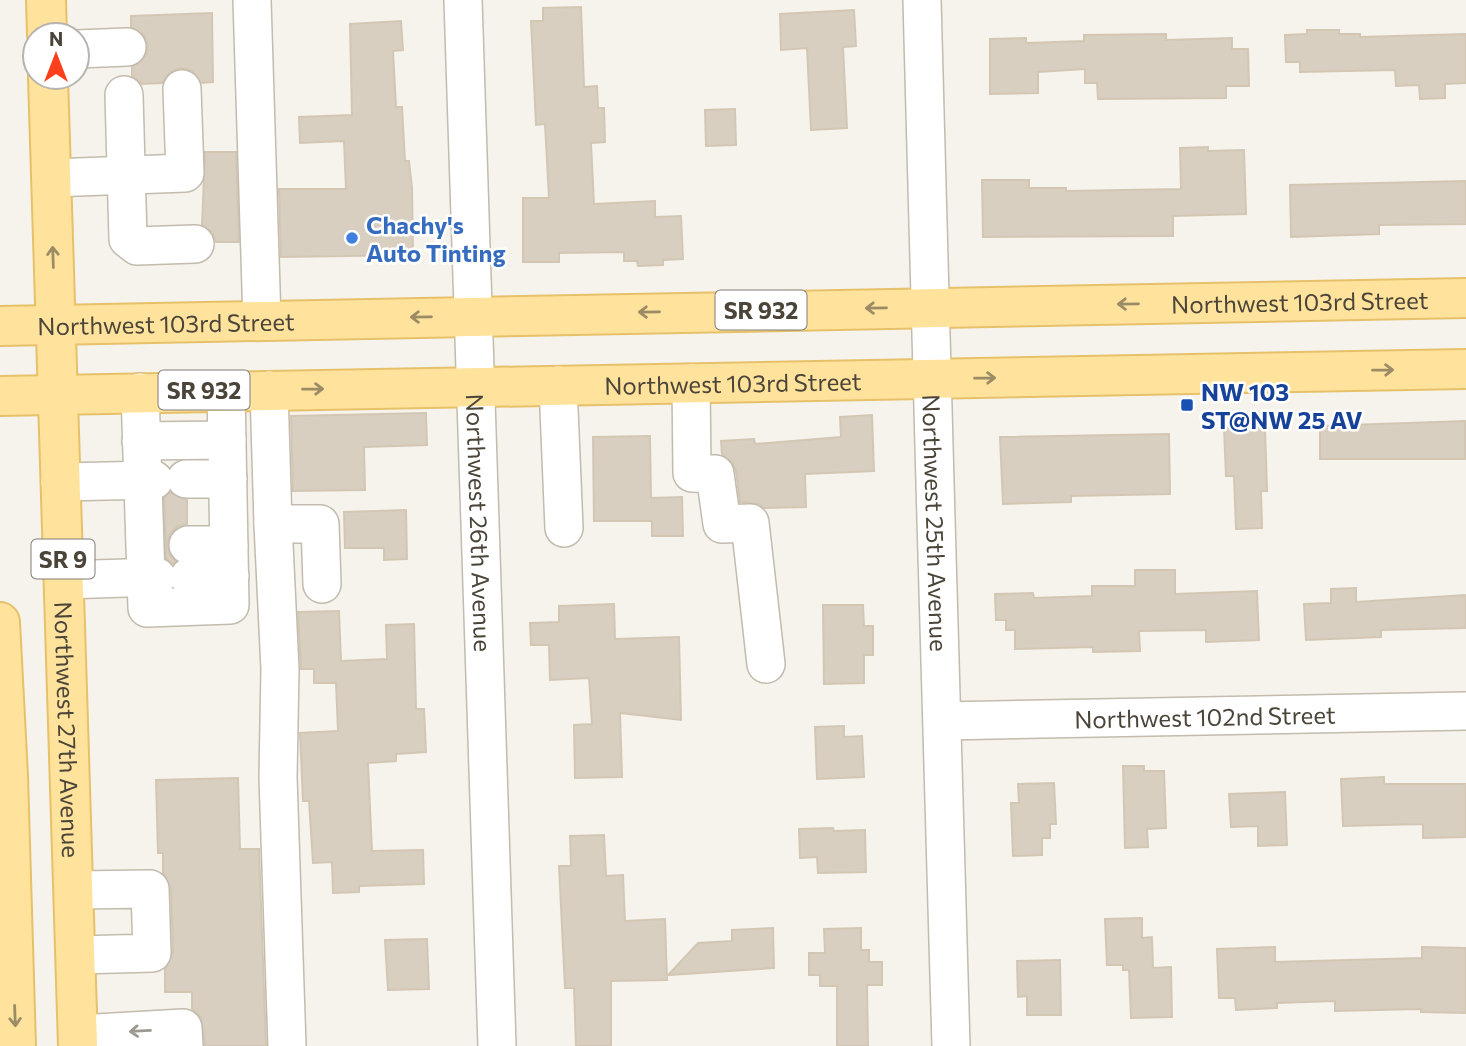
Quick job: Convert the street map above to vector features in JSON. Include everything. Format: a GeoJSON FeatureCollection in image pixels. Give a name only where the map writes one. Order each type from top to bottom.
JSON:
{"type":"FeatureCollection","features":[{"type":"Feature","properties":{"kind":"main road"},"geometry":{"type":"LineString","coordinates":[[46,0],[47,21]]}},
{"type":"Feature","properties":{"kind":"main road","name":"Northwest 27th Avenue"},"geometry":{"type":"LineString","coordinates":[[48,91],[76,890],[78,1040]]}},
{"type":"Feature","properties":{"kind":"main road","name":"Northwest 103rd Street"},"geometry":{"type":"LineString","coordinates":[[0,326],[1466,299]]}},
{"type":"Feature","properties":{"kind":"main road","name":"Northwest 103rd Street"},"geometry":{"type":"LineString","coordinates":[[0,396],[1466,369]]}},
{"type":"Feature","properties":{"kind":"main road"},"geometry":{"type":"LineString","coordinates":[[0,622],[7,968],[16,1046]]}},
{"type":"Feature","properties":{"kind":"street"},"geometry":{"type":"LineString","coordinates":[[252,0],[262,321]]}},
{"type":"Feature","properties":{"kind":"street","name":"Northwest 26th Avenue"},"geometry":{"type":"LineString","coordinates":[[463,0],[497,1046]]}},
{"type":"Feature","properties":{"kind":"street","name":"Northwest 25th Avenue"},"geometry":{"type":"LineString","coordinates":[[922,0],[929,379],[944,721],[951,1046]]}},
{"type":"Feature","properties":{"kind":"street"},"geometry":{"type":"LineString","coordinates":[[91,48],[127,47]]}},
{"type":"Feature","properties":{"kind":"street"},"geometry":{"type":"LineString","coordinates":[[51,178],[185,173],[182,89]]}},
{"type":"Feature","properties":{"kind":"street"},"geometry":{"type":"LineString","coordinates":[[124,95],[128,239],[137,246],[195,244]]}},
{"type":"Feature","properties":{"kind":"street"},"geometry":{"type":"LineString","coordinates":[[691,383],[692,473],[715,474],[722,524],[750,523],[766,664]]}},
{"type":"Feature","properties":{"kind":"street"},"geometry":{"type":"LineString","coordinates":[[558,385],[564,528]]}},
{"type":"Feature","properties":{"kind":"street"},"geometry":{"type":"LineString","coordinates":[[140,392],[141,441],[161,480],[163,561],[147,608],[230,605],[226,390]]}},
{"type":"Feature","properties":{"kind":"street"},"geometry":{"type":"LineString","coordinates":[[270,390],[280,669],[278,777],[287,1046]]}},
{"type":"Feature","properties":{"kind":"street"},"geometry":{"type":"LineString","coordinates":[[141,441],[227,440]]}},
{"type":"Feature","properties":{"kind":"street"},"geometry":{"type":"LineString","coordinates":[[60,482],[228,479]]}},
{"type":"Feature","properties":{"kind":"street"},"geometry":{"type":"LineString","coordinates":[[273,524],[320,524],[322,584]]}},
{"type":"Feature","properties":{"kind":"street"},"geometry":{"type":"LineString","coordinates":[[64,580],[163,561],[229,560]]}},
{"type":"Feature","properties":{"kind":"street","name":"Northwest 102nd Street"},"geometry":{"type":"LineString","coordinates":[[944,721],[1466,711]]}},
{"type":"Feature","properties":{"kind":"street"},"geometry":{"type":"LineString","coordinates":[[76,890],[150,889],[152,940],[152,953],[78,955]]}},
{"type":"Feature","properties":{"kind":"street"},"geometry":{"type":"LineString","coordinates":[[78,1040],[183,1028],[184,1046]]}},
{"type":"Feature","properties":{"kind":"building"},"geometry":{"type":"Polygon","coordinates":[[[581,7],[584,87],[597,86],[598,108],[604,108],[605,142],[591,143],[594,204],[655,201],[655,217],[681,216],[683,259],[663,260],[663,265],[638,266],[637,261],[624,261],[624,252],[559,253],[559,262],[523,262],[523,198],[549,198],[545,124],[536,125],[531,21],[543,21],[543,8],[581,7]]]}},
{"type":"Feature","properties":{"kind":"building"},"geometry":{"type":"Polygon","coordinates":[[[854,10],[856,46],[843,47],[847,128],[811,130],[807,48],[781,50],[780,14],[854,10]]]}},
{"type":"Feature","properties":{"kind":"building"},"geometry":{"type":"Polygon","coordinates":[[[212,13],[213,82],[201,83],[192,71],[182,68],[170,72],[162,83],[142,84],[132,76],[132,67],[145,57],[148,47],[144,35],[131,27],[131,16],[212,13]]]}},
{"type":"Feature","properties":{"kind":"building"},"geometry":{"type":"Polygon","coordinates":[[[401,21],[403,50],[393,51],[396,107],[402,107],[405,161],[409,161],[412,188],[413,255],[281,257],[279,189],[346,189],[344,141],[300,143],[299,117],[352,115],[350,24],[401,21]]]}},
{"type":"Feature","properties":{"kind":"building"},"geometry":{"type":"Polygon","coordinates":[[[1307,30],[1339,30],[1339,34],[1360,34],[1360,37],[1466,34],[1466,83],[1445,84],[1445,98],[1420,99],[1419,85],[1396,86],[1395,70],[1300,72],[1300,62],[1286,62],[1285,35],[1307,34],[1307,30]]]}},
{"type":"Feature","properties":{"kind":"building"},"geometry":{"type":"Polygon","coordinates":[[[1166,34],[1166,40],[1232,38],[1232,49],[1248,49],[1249,86],[1226,86],[1226,98],[1098,99],[1097,83],[1085,83],[1085,69],[1038,72],[1038,93],[990,94],[990,39],[1026,38],[1026,43],[1084,41],[1084,35],[1166,34]]]}},
{"type":"Feature","properties":{"kind":"building"},"geometry":{"type":"Polygon","coordinates":[[[735,109],[736,145],[706,146],[705,110],[735,109]]]}},
{"type":"Feature","properties":{"kind":"building"},"geometry":{"type":"Polygon","coordinates":[[[1208,147],[1208,151],[1244,150],[1246,214],[1173,216],[1173,236],[983,237],[982,180],[1029,180],[1029,188],[1066,188],[1066,191],[1181,189],[1180,148],[1208,147]]]}},
{"type":"Feature","properties":{"kind":"building"},"geometry":{"type":"Polygon","coordinates":[[[205,152],[236,152],[239,242],[216,242],[212,232],[202,225],[205,152]]]}},
{"type":"Feature","properties":{"kind":"building"},"geometry":{"type":"Polygon","coordinates":[[[1466,181],[1466,224],[1379,225],[1379,234],[1291,237],[1290,185],[1466,181]]]}},
{"type":"Feature","properties":{"kind":"building"},"geometry":{"type":"Polygon","coordinates":[[[426,413],[427,445],[364,447],[365,490],[293,491],[291,416],[426,413]]]}},
{"type":"Feature","properties":{"kind":"building"},"geometry":{"type":"Polygon","coordinates":[[[872,415],[874,471],[805,474],[806,507],[764,508],[759,504],[740,502],[736,471],[732,462],[722,455],[721,441],[754,439],[755,444],[841,437],[840,417],[872,415]]]}},
{"type":"Feature","properties":{"kind":"building"},"geometry":{"type":"Polygon","coordinates":[[[1465,421],[1465,459],[1320,459],[1320,426],[1465,421]]]}},
{"type":"Feature","properties":{"kind":"building"},"geometry":{"type":"Polygon","coordinates":[[[1265,427],[1267,491],[1261,491],[1262,528],[1236,529],[1234,476],[1226,476],[1224,428],[1265,427]]]}},
{"type":"Feature","properties":{"kind":"building"},"geometry":{"type":"Polygon","coordinates":[[[1169,434],[1170,494],[1071,496],[1071,502],[1003,504],[1000,437],[1169,434]]]}},
{"type":"Feature","properties":{"kind":"building"},"geometry":{"type":"Polygon","coordinates":[[[650,436],[651,498],[682,497],[683,536],[652,536],[652,521],[594,521],[593,437],[650,436]]]}},
{"type":"Feature","properties":{"kind":"building"},"geometry":{"type":"Polygon","coordinates":[[[170,492],[187,500],[187,524],[177,527],[170,534],[167,544],[170,555],[176,561],[173,564],[166,558],[164,498],[170,492]]]}},
{"type":"Feature","properties":{"kind":"building"},"geometry":{"type":"Polygon","coordinates":[[[406,510],[407,559],[384,560],[384,548],[345,548],[344,512],[406,510]]]}},
{"type":"Feature","properties":{"kind":"building"},"geometry":{"type":"Polygon","coordinates":[[[1135,570],[1175,570],[1175,594],[1257,591],[1259,640],[1206,642],[1206,630],[1139,631],[1140,651],[1093,652],[1093,647],[1015,649],[1015,630],[1006,630],[1006,620],[996,620],[995,594],[1033,593],[1034,598],[1092,596],[1092,586],[1135,586],[1135,570]]]}},
{"type":"Feature","properties":{"kind":"building"},"geometry":{"type":"Polygon","coordinates":[[[1356,588],[1356,602],[1466,595],[1466,628],[1381,630],[1381,637],[1306,640],[1304,604],[1331,603],[1331,589],[1356,588]]]}},
{"type":"Feature","properties":{"kind":"building"},"geometry":{"type":"Polygon","coordinates":[[[614,604],[615,639],[679,637],[681,720],[620,713],[622,777],[575,778],[574,725],[592,724],[589,678],[550,680],[549,645],[531,645],[530,623],[559,622],[559,606],[614,604]]]}},
{"type":"Feature","properties":{"kind":"building"},"geometry":{"type":"Polygon","coordinates":[[[823,605],[863,605],[864,626],[873,626],[873,655],[864,655],[864,683],[824,684],[823,605]]]}},
{"type":"Feature","properties":{"kind":"building"},"geometry":{"type":"Polygon","coordinates":[[[339,611],[341,661],[387,659],[386,625],[414,624],[416,709],[424,709],[426,752],[396,754],[396,761],[368,763],[372,851],[423,850],[424,884],[359,886],[359,892],[333,893],[332,862],[313,863],[309,801],[303,801],[300,733],[338,731],[336,683],[314,683],[314,669],[301,669],[298,612],[339,611]]]}},
{"type":"Feature","properties":{"kind":"building"},"geometry":{"type":"Polygon","coordinates":[[[844,726],[844,737],[862,736],[864,777],[817,779],[815,727],[844,726]]]}},
{"type":"Feature","properties":{"kind":"building"},"geometry":{"type":"Polygon","coordinates":[[[1123,766],[1144,766],[1144,771],[1164,771],[1166,828],[1147,829],[1148,847],[1125,848],[1123,766]]]}},
{"type":"Feature","properties":{"kind":"building"},"geometry":{"type":"Polygon","coordinates":[[[1384,777],[1384,784],[1466,784],[1466,837],[1423,838],[1423,824],[1343,826],[1341,779],[1384,777]]]}},
{"type":"Feature","properties":{"kind":"building"},"geometry":{"type":"Polygon","coordinates":[[[238,778],[240,849],[259,849],[266,1046],[205,1046],[201,1017],[192,1009],[192,992],[165,992],[165,969],[173,952],[171,888],[163,873],[163,853],[158,853],[156,780],[238,778]]]}},
{"type":"Feature","properties":{"kind":"building"},"geometry":{"type":"Polygon","coordinates":[[[1054,783],[1056,824],[1050,824],[1050,838],[1042,838],[1042,855],[1013,856],[1011,803],[1019,803],[1018,784],[1054,783]]]}},
{"type":"Feature","properties":{"kind":"building"},"geometry":{"type":"Polygon","coordinates":[[[1285,792],[1287,845],[1258,846],[1258,826],[1231,827],[1229,794],[1285,792]]]}},
{"type":"Feature","properties":{"kind":"building"},"geometry":{"type":"Polygon","coordinates":[[[833,828],[834,831],[865,830],[866,872],[818,873],[817,857],[800,858],[799,829],[833,828]]]}},
{"type":"Feature","properties":{"kind":"building"},"geometry":{"type":"Polygon","coordinates":[[[604,835],[606,876],[623,875],[625,921],[665,919],[667,980],[611,981],[611,1046],[576,1046],[574,988],[565,988],[559,866],[571,866],[570,836],[604,835]]]}},
{"type":"Feature","properties":{"kind":"building"},"geometry":{"type":"Polygon","coordinates":[[[1142,918],[1142,938],[1152,937],[1153,968],[1171,967],[1172,1017],[1131,1018],[1129,970],[1123,970],[1123,965],[1107,965],[1105,919],[1142,918]]]}},
{"type":"Feature","properties":{"kind":"building"},"geometry":{"type":"Polygon","coordinates":[[[773,928],[774,968],[668,975],[698,943],[732,941],[732,930],[773,928]]]}},
{"type":"Feature","properties":{"kind":"building"},"geometry":{"type":"Polygon","coordinates":[[[861,928],[861,950],[869,950],[869,962],[882,962],[882,985],[867,985],[868,1046],[837,1046],[837,986],[820,986],[820,975],[809,975],[809,953],[825,953],[824,929],[861,928]]]}},
{"type":"Feature","properties":{"kind":"building"},"geometry":{"type":"Polygon","coordinates":[[[427,939],[429,989],[388,990],[385,940],[427,939]]]}},
{"type":"Feature","properties":{"kind":"building"},"geometry":{"type":"Polygon","coordinates":[[[1275,947],[1275,962],[1422,958],[1422,947],[1466,948],[1466,1013],[1421,1012],[1421,1009],[1335,1011],[1335,1001],[1277,1003],[1277,1008],[1236,1010],[1235,998],[1219,998],[1217,949],[1275,947]]]}},
{"type":"Feature","properties":{"kind":"building"},"geometry":{"type":"Polygon","coordinates":[[[1060,960],[1061,1015],[1027,1015],[1027,996],[1018,997],[1017,961],[1060,960]]]}},
{"type":"Feature","properties":{"kind":"place","name":"Chachy's Auto Tinting"},"geometry":{"type":"Point","coordinates":[352,238]}},
{"type":"Feature","properties":{"kind":"place","name":"NW 103 ST@NW 25 AV"},"geometry":{"type":"Point","coordinates":[1187,405]}}]}
